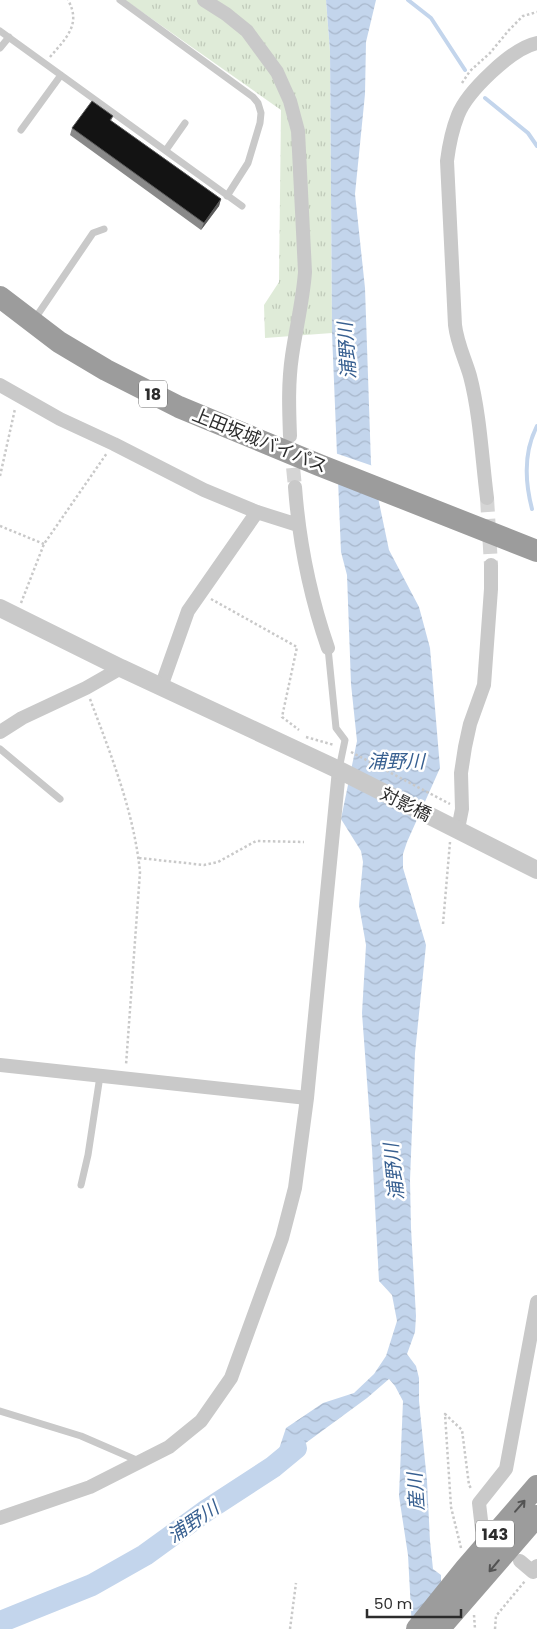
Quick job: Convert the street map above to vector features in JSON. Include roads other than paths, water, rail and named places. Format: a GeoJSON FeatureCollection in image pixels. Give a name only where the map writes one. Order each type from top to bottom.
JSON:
{"type":"FeatureCollection","features":[{"type":"Feature","properties":{"kind":"highway","name":"上田坂城バイパス"},"geometry":{"type":"LineString","coordinates":[[0,298],[59,342],[106,370],[180,407],[319,465],[537,551]]}},
{"type":"Feature","properties":{"kind":"highway","name":"143"},"geometry":{"type":"LineString","coordinates":[[416,1629],[537,1486]]}},
{"type":"Feature","properties":{"kind":"highway","name":"143"},"geometry":{"type":"LineString","coordinates":[[439,1629],[537,1516]]}},
{"type":"Feature","properties":{"kind":"street"},"geometry":{"type":"LineString","coordinates":[[204,0],[226,14],[247,31],[262,50],[277,72],[290,101],[298,130],[305,272],[292,357],[289,396],[290,436]]}},
{"type":"Feature","properties":{"kind":"street"},"geometry":{"type":"LineString","coordinates":[[487,498],[475,401],[470,376],[458,342],[455,325],[447,160],[448,143],[458,114],[470,95],[508,58],[521,49],[537,43]]}},
{"type":"Feature","properties":{"kind":"street"},"geometry":{"type":"LineString","coordinates":[[0,385],[60,418],[204,490],[257,512],[298,526]]}},
{"type":"Feature","properties":{"kind":"street"},"geometry":{"type":"LineString","coordinates":[[295,486],[298,526],[317,614],[328,648]]}},
{"type":"Feature","properties":{"kind":"street"},"geometry":{"type":"LineString","coordinates":[[161,687],[188,611],[257,512]]}},
{"type":"Feature","properties":{"kind":"street"},"geometry":{"type":"LineString","coordinates":[[450,825],[462,810],[461,773],[465,747],[470,724],[484,685],[491,565]]}},
{"type":"Feature","properties":{"kind":"street","name":"対影橋"},"geometry":{"type":"LineString","coordinates":[[0,608],[121,668],[342,772],[537,870]]}},
{"type":"Feature","properties":{"kind":"street"},"geometry":{"type":"LineString","coordinates":[[0,732],[22,718],[86,688],[121,668]]}},
{"type":"Feature","properties":{"kind":"street"},"geometry":{"type":"LineString","coordinates":[[0,1518],[90,1487],[169,1447],[202,1421],[231,1378],[282,1238],[295,1188],[307,1098],[342,772]]}},
{"type":"Feature","properties":{"kind":"street"},"geometry":{"type":"LineString","coordinates":[[0,1065],[307,1098]]}},
{"type":"Feature","properties":{"kind":"street"},"geometry":{"type":"LineString","coordinates":[[482,1529],[479,1503],[506,1469],[537,1302]]}},
{"type":"Feature","properties":{"kind":"street"},"geometry":{"type":"LineString","coordinates":[[520,1561],[535,1569]]}},
{"type":"Feature","properties":{"kind":"lane"},"geometry":{"type":"LineString","coordinates":[[120,0],[253,97],[258,103],[261,113],[260,122],[248,163],[228,196]]}},
{"type":"Feature","properties":{"kind":"lane"},"geometry":{"type":"LineString","coordinates":[[0,31],[242,206]]}},
{"type":"Feature","properties":{"kind":"lane"},"geometry":{"type":"LineString","coordinates":[[0,48],[9,38]]}},
{"type":"Feature","properties":{"kind":"lane"},"geometry":{"type":"LineString","coordinates":[[21,130],[61,75]]}},
{"type":"Feature","properties":{"kind":"lane"},"geometry":{"type":"LineString","coordinates":[[166,150],[185,123]]}},
{"type":"Feature","properties":{"kind":"lane"},"geometry":{"type":"LineString","coordinates":[[32,322],[93,233],[104,229]]}},
{"type":"Feature","properties":{"kind":"lane"},"geometry":{"type":"LineString","coordinates":[[328,648],[336,728],[345,740],[342,772]]}},
{"type":"Feature","properties":{"kind":"lane"},"geometry":{"type":"LineString","coordinates":[[0,749],[60,799]]}},
{"type":"Feature","properties":{"kind":"lane"},"geometry":{"type":"LineString","coordinates":[[81,1185],[88,1155],[100,1076]]}},
{"type":"Feature","properties":{"kind":"lane"},"geometry":{"type":"LineString","coordinates":[[0,1411],[81,1436],[141,1462]]}},
{"type":"Feature","properties":{"kind":"water","name":"浦野川"},"geometry":{"type":"Polygon","coordinates":[[[326,0],[376,0],[366,42],[365,94],[355,194],[365,288],[371,464],[389,550],[419,607],[430,648],[440,768],[407,842],[403,854],[403,868],[426,945],[415,1053],[410,1180],[416,1316],[415,1332],[407,1354],[416,1366],[419,1378],[419,1401],[433,1569],[441,1575],[441,1629],[412,1629],[408,1555],[399,1496],[403,1401],[389,1379],[367,1398],[273,1467],[286,1428],[323,1403],[354,1393],[374,1374],[386,1356],[397,1321],[392,1295],[379,1281],[362,1013],[366,945],[359,905],[363,862],[361,851],[341,819],[357,741],[351,684],[347,575],[341,552],[332,333],[330,51],[326,0]]]}},
{"type":"Feature","properties":{"kind":"waterway"},"geometry":{"type":"LineString","coordinates":[[408,0],[431,18],[465,70]]}},
{"type":"Feature","properties":{"kind":"waterway"},"geometry":{"type":"LineString","coordinates":[[485,98],[528,133],[537,146]]}},
{"type":"Feature","properties":{"kind":"waterway"},"geometry":{"type":"LineString","coordinates":[[532,509],[527,478],[527,457],[532,436],[537,426]]}},
{"type":"Feature","properties":{"kind":"waterway","name":"浦野川"},"geometry":{"type":"LineString","coordinates":[[0,1622],[92,1585],[145,1555],[207,1510],[273,1467],[296,1448]]}},
{"type":"Feature","properties":{"kind":"tunnel"},"geometry":{"type":"LineString","coordinates":[[291,447],[295,487]]}},
{"type":"Feature","properties":{"kind":"tunnel"},"geometry":{"type":"LineString","coordinates":[[487,498],[491,565]]}},
{"type":"Feature","properties":{"kind":"water label","name":"産川"},"geometry":{"type":"Point","coordinates":[416,1492]}}]}
